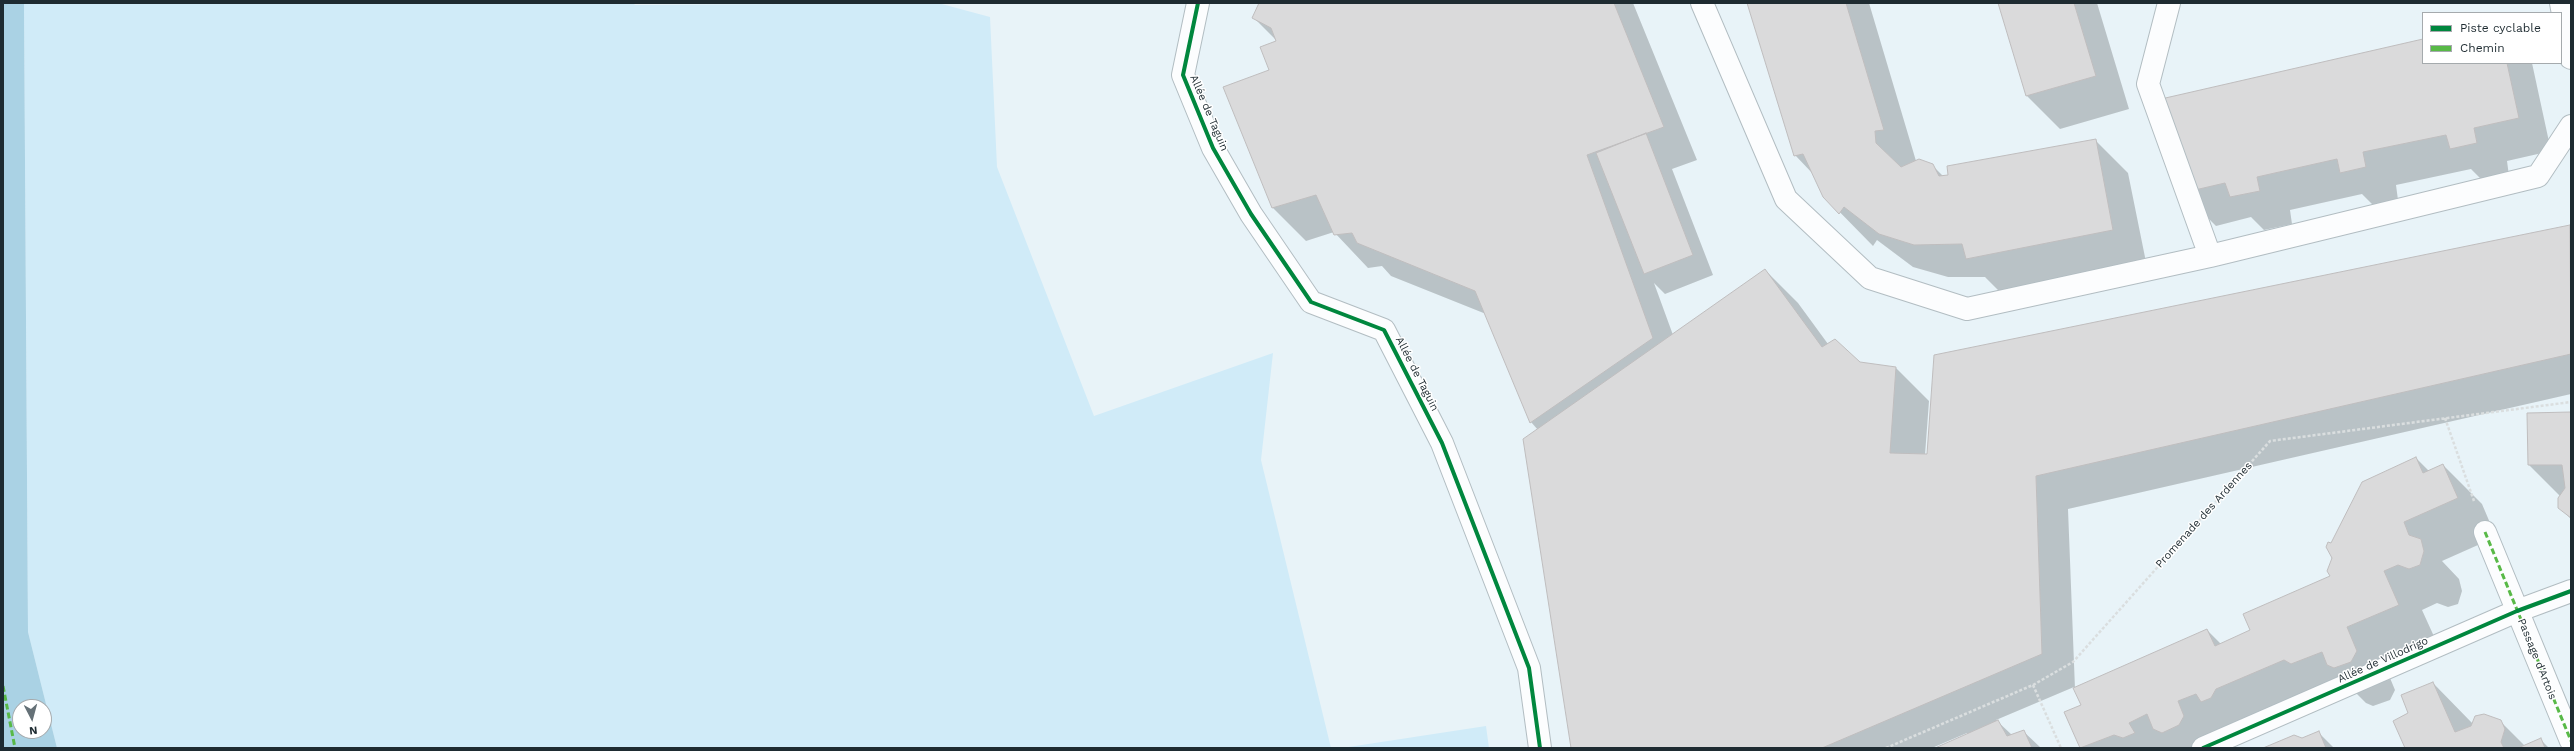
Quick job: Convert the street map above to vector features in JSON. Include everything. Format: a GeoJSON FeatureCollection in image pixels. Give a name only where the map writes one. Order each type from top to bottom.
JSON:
{"type":"FeatureCollection","features":[{"type":"Feature","properties":{"kind":"street","name":"Allée de Taguin"},"geometry":{"type":"LineString","coordinates":[[1198,3],[1183,75],[1213,148],[1251,214],[1311,302],[1384,330],[1442,442],[1529,668],[1540,748]]}},
{"type":"Feature","properties":{"kind":"street"},"geometry":{"type":"LineString","coordinates":[[1702,3],[1786,198],[1870,278],[1967,309],[2210,256],[2538,176],[2568,136]]}},
{"type":"Feature","properties":{"kind":"street"},"geometry":{"type":"LineString","coordinates":[[2169,3],[2148,84],[2210,256]]}},
{"type":"Feature","properties":{"kind":"street"},"geometry":{"type":"LineString","coordinates":[[2561,3],[2571,58]]}},
{"type":"Feature","properties":{"kind":"street","name":"Passage d'Artois"},"geometry":{"type":"LineString","coordinates":[[2485,532],[2571,742]]}},
{"type":"Feature","properties":{"kind":"street","name":"Allée de Villodrigo"},"geometry":{"type":"LineString","coordinates":[[2203,748],[2517,611],[2571,591]]}},
{"type":"Feature","properties":{"kind":"path"},"geometry":{"type":"LineString","coordinates":[[2446,418],[2485,532]]}},
{"type":"Feature","properties":{"kind":"path"},"geometry":{"type":"LineString","coordinates":[[2032,685],[2061,748]]}},
{"type":"Feature","properties":{"kind":"shaded area"},"geometry":{"type":"Polygon","coordinates":[[[3,3],[24,3],[28,632],[45,699],[12,699],[12,739],[52,739],[52,728],[57,748],[3,748],[3,3]]]}},
{"type":"Feature","properties":{"kind":"shaded area"},"geometry":{"type":"Polygon","coordinates":[[[24,3],[633,3],[635,5],[938,3],[990,17],[997,167],[1094,416],[1273,353],[1261,460],[1331,748],[57,748],[52,728],[52,699],[45,699],[28,632],[24,3]]]}},
{"type":"Feature","properties":{"kind":"shaded area"},"geometry":{"type":"Polygon","coordinates":[[[1486,726],[1489,748],[1342,748],[1486,726]]]}},
{"type":"Feature","properties":{"kind":"building"},"geometry":{"type":"Polygon","coordinates":[[[1259,3],[1614,3],[1664,127],[1587,155],[1653,338],[1530,423],[1475,291],[1357,243],[1352,233],[1334,235],[1316,195],[1272,208],[1223,87],[1269,70],[1260,47],[1276,41],[1271,28],[1252,18],[1259,3]]]}},
{"type":"Feature","properties":{"kind":"building"},"geometry":{"type":"Polygon","coordinates":[[[1747,3],[1846,3],[1884,130],[1875,131],[1876,143],[1901,167],[1919,159],[1933,164],[1939,176],[1948,175],[1947,166],[2096,139],[2113,230],[1966,259],[1962,244],[1914,245],[1879,234],[1844,207],[1839,214],[1823,197],[1803,154],[1794,156],[1747,3]]]}},
{"type":"Feature","properties":{"kind":"building"},"geometry":{"type":"Polygon","coordinates":[[[1998,3],[2074,3],[2096,76],[2026,96],[1998,3]]]}},
{"type":"Feature","properties":{"kind":"building"},"geometry":{"type":"Polygon","coordinates":[[[2422,39],[2422,64],[2507,64],[2519,118],[2474,128],[2477,143],[2450,149],[2446,135],[2363,152],[2366,167],[2340,173],[2337,159],[2257,177],[2260,191],[2230,197],[2225,183],[2182,193],[2161,99],[2422,39]]]}},
{"type":"Feature","properties":{"kind":"building"},"geometry":{"type":"Polygon","coordinates":[[[1646,133],[1693,255],[1644,274],[1596,153],[1646,133]]]}},
{"type":"Feature","properties":{"kind":"building"},"geometry":{"type":"Polygon","coordinates":[[[2570,225],[2571,354],[2036,476],[2042,654],[1822,748],[1571,748],[1523,439],[1765,269],[1822,347],[1835,339],[1860,362],[1896,367],[1890,453],[1927,454],[1934,355],[2570,225]]]}},
{"type":"Feature","properties":{"kind":"building"},"geometry":{"type":"Polygon","coordinates":[[[2571,412],[2571,518],[2558,508],[2558,498],[2565,488],[2562,465],[2528,465],[2527,413],[2571,412]]]}},
{"type":"Feature","properties":{"kind":"building"},"geometry":{"type":"Polygon","coordinates":[[[2416,457],[2423,473],[2443,464],[2458,498],[2404,522],[2409,535],[2421,539],[2424,551],[2420,565],[2409,569],[2398,565],[2384,571],[2399,605],[2347,627],[2357,651],[2351,662],[2334,668],[2327,665],[2322,652],[2291,664],[2284,660],[2216,689],[2211,698],[2201,702],[2196,694],[2178,701],[2184,716],[2179,725],[2162,733],[2153,729],[2147,714],[2129,723],[2135,733],[2123,738],[2114,735],[2080,748],[2064,712],[2081,705],[2073,688],[2207,629],[2215,646],[2250,630],[2243,614],[2330,576],[2327,571],[2332,558],[2326,547],[2328,542],[2331,543],[2362,482],[2416,457]]]}},
{"type":"Feature","properties":{"kind":"building"},"geometry":{"type":"Polygon","coordinates":[[[2433,682],[2455,732],[2471,726],[2475,716],[2484,714],[2501,720],[2505,729],[2501,742],[2504,748],[2405,748],[2393,721],[2408,713],[2401,695],[2433,682]]]}},
{"type":"Feature","properties":{"kind":"building"},"geometry":{"type":"Polygon","coordinates":[[[1998,720],[2007,736],[2024,730],[2032,748],[1935,748],[1998,720]]]}},
{"type":"Feature","properties":{"kind":"building"},"geometry":{"type":"Polygon","coordinates":[[[2319,731],[2326,748],[2263,748],[2294,735],[2302,738],[2319,731]]]}},
{"type":"Feature","properties":{"kind":"building"},"geometry":{"type":"Polygon","coordinates":[[[2541,738],[2545,748],[2518,748],[2541,738]]]}},
{"type":"Feature","properties":{"kind":"marked path"},"geometry":{"type":"LineString","coordinates":[[2485,532],[2571,741]]}},
{"type":"Feature","properties":{"kind":"marked path"},"geometry":{"type":"LineString","coordinates":[[3,686],[15,748]]}},
{"type":"Feature","properties":{"kind":"cycle path"},"geometry":{"type":"LineString","coordinates":[[1198,3],[1183,75],[1213,148],[1251,214],[1311,302],[1384,330],[1442,443],[1529,668],[1540,748]]}},
{"type":"Feature","properties":{"kind":"cycle path"},"geometry":{"type":"LineString","coordinates":[[2203,748],[2517,611],[2571,591]]}}]}
